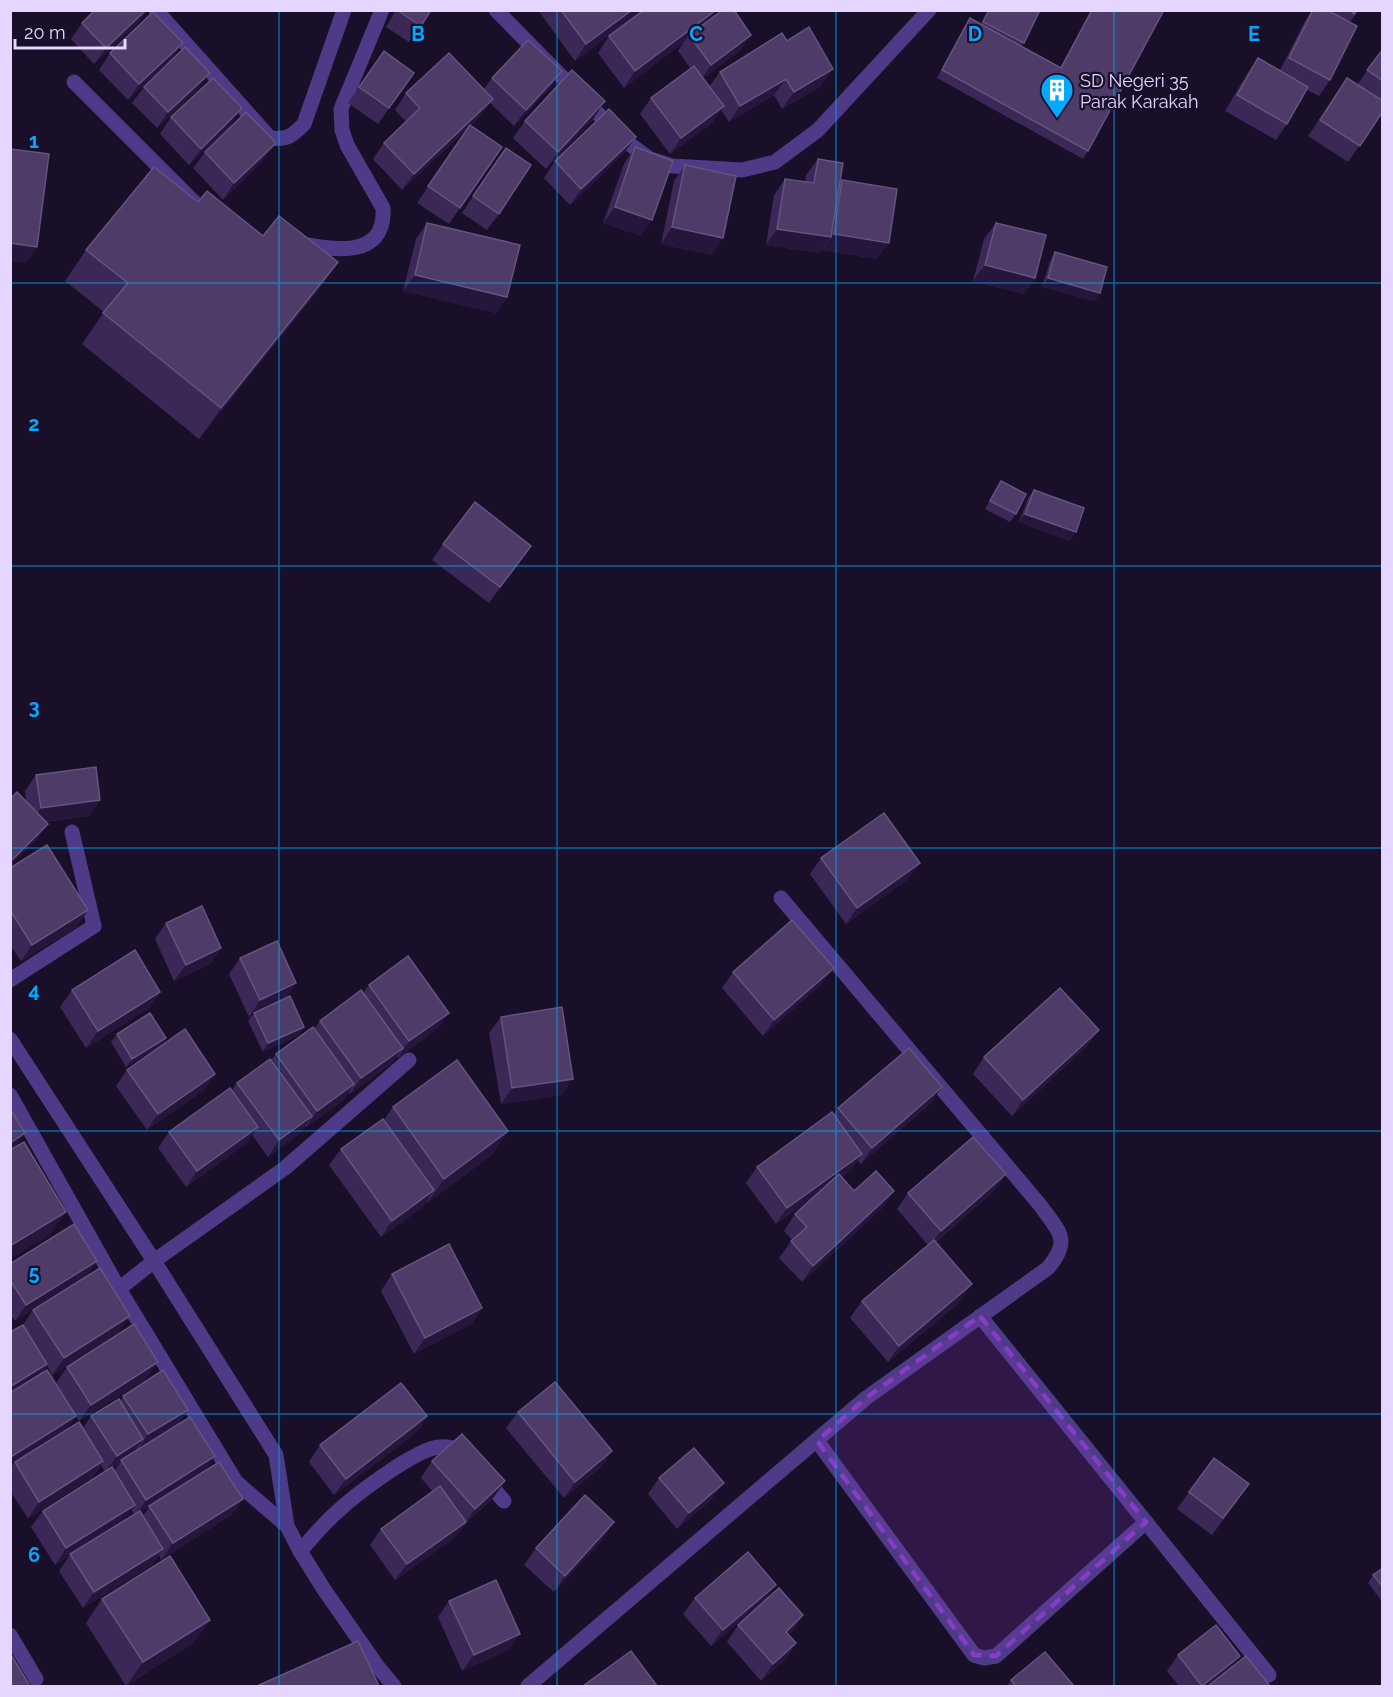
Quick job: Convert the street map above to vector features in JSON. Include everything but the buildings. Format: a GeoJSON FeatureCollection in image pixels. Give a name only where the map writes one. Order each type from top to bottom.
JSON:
{"type":"FeatureCollection","features":[{"type":"Feature","properties":{"kind":"street"},"geometry":{"type":"LineString","coordinates":[[156,10],[270,138],[283,139],[294,135],[304,124],[344,10]]}},
{"type":"Feature","properties":{"kind":"street"},"geometry":{"type":"LineString","coordinates":[[286,241],[343,250],[369,242],[381,230],[384,219],[383,208],[347,145],[342,130],[341,110],[382,10]]}},
{"type":"Feature","properties":{"kind":"street"},"geometry":{"type":"LineString","coordinates":[[496,10],[624,140],[650,159],[672,166],[742,170],[775,162],[818,130],[929,10]]}},
{"type":"Feature","properties":{"kind":"street"},"geometry":{"type":"LineString","coordinates":[[74,82],[207,215]]}},
{"type":"Feature","properties":{"kind":"street"},"geometry":{"type":"LineString","coordinates":[[10,980],[94,926],[72,832]]}},
{"type":"Feature","properties":{"kind":"street"},"geometry":{"type":"LineString","coordinates":[[528,1686],[866,1398],[1048,1268],[1061,1249],[1061,1237],[1040,1206],[781,898]]}},
{"type":"Feature","properties":{"kind":"street"},"geometry":{"type":"LineString","coordinates":[[10,1038],[276,1455],[286,1526]]}},
{"type":"Feature","properties":{"kind":"street"},"geometry":{"type":"LineString","coordinates":[[119,1289],[154,1261],[285,1168],[409,1060]]}},
{"type":"Feature","properties":{"kind":"street"},"geometry":{"type":"LineString","coordinates":[[10,1095],[119,1289],[236,1482],[286,1526],[323,1588],[378,1667],[394,1686]]}},
{"type":"Feature","properties":{"kind":"street"},"geometry":{"type":"LineString","coordinates":[[980,1316],[1269,1675]]}},
{"type":"Feature","properties":{"kind":"street"},"geometry":{"type":"LineString","coordinates":[[817,1441],[974,1655],[984,1658],[996,1656],[1146,1522]]}},
{"type":"Feature","properties":{"kind":"street"},"geometry":{"type":"LineString","coordinates":[[300,1551],[339,1510],[398,1465],[427,1450],[439,1447],[453,1448],[461,1452],[504,1501]]}},
{"type":"Feature","properties":{"kind":"street"},"geometry":{"type":"LineString","coordinates":[[10,1635],[36,1679]]}},
{"type":"Feature","properties":{"kind":"highlighted area"},"geometry":{"type":"Polygon","coordinates":[[[980,1316],[1146,1522],[996,1656],[974,1655],[817,1441],[866,1398],[980,1316]]]}},
{"type":"Feature","properties":{"kind":"place","name":"SD Negeri 35 Parak Karakah"},"geometry":{"type":"Point","coordinates":[1057,119]}}]}
